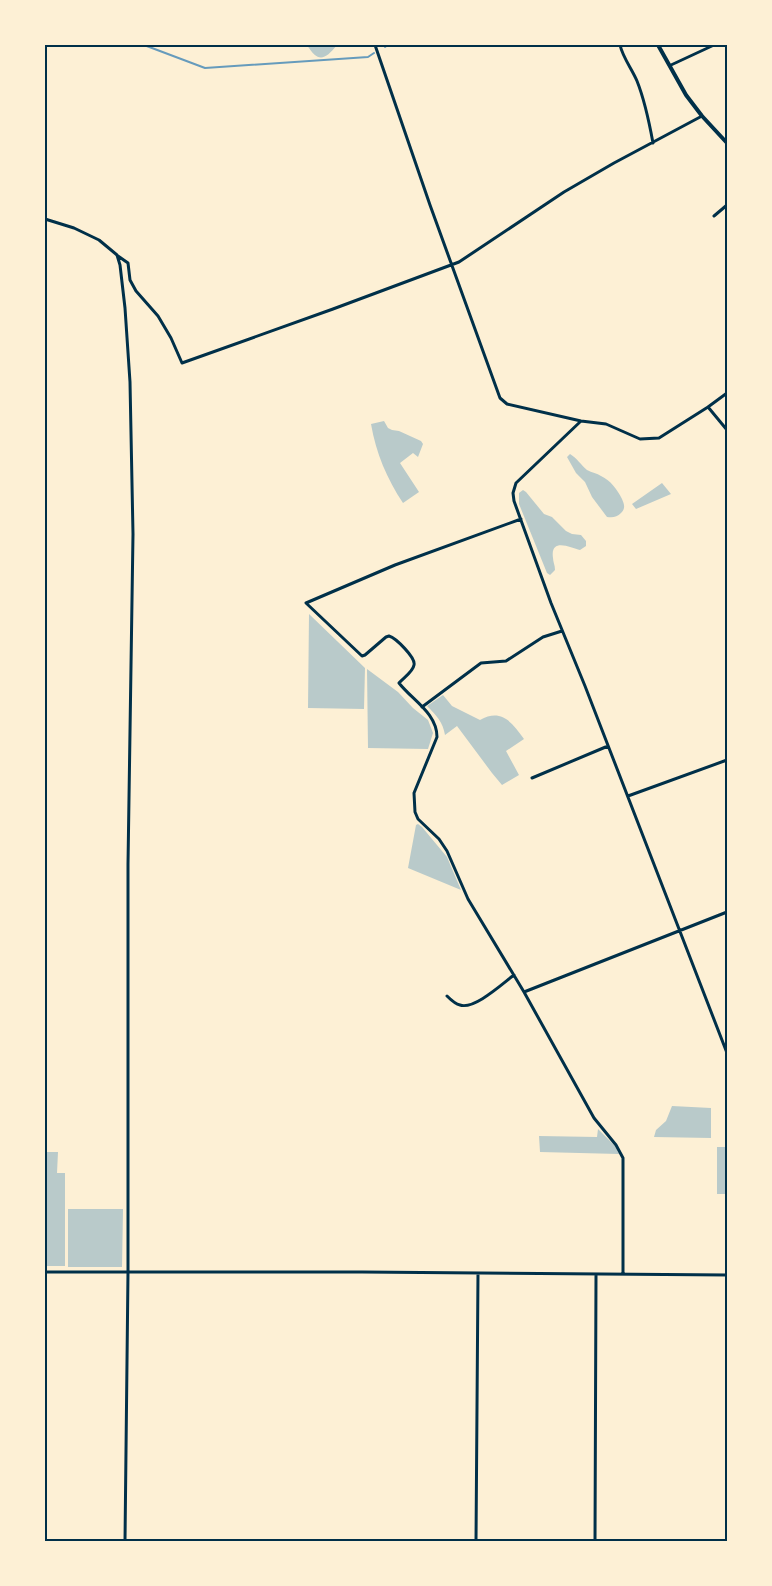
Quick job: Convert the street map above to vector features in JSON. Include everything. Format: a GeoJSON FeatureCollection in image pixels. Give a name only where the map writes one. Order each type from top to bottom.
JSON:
{"type":"FeatureCollection","features":[{"type":"Feature","properties":{"kind":"street"},"geometry":{"type":"LineString","coordinates":[[620,45],[647,110],[652,143]]}},
{"type":"Feature","properties":{"kind":"street"},"geometry":{"type":"LineString","coordinates":[[658,45],[686,95],[727,143]]}},
{"type":"Feature","properties":{"kind":"street"},"geometry":{"type":"LineString","coordinates":[[670,65],[714,45]]}},
{"type":"Feature","properties":{"kind":"street"},"geometry":{"type":"LineString","coordinates":[[376,46],[452,265],[500,398],[503,401],[507,404],[581,421],[606,424],[640,438],[659,438],[727,393]]}},
{"type":"Feature","properties":{"kind":"street"},"geometry":{"type":"LineString","coordinates":[[45,218],[74,228],[99,240],[128,263],[130,280],[158,316],[171,338],[182,363],[452,265],[564,192],[702,116]]}},
{"type":"Feature","properties":{"kind":"street"},"geometry":{"type":"LineString","coordinates":[[714,216],[727,205]]}},
{"type":"Feature","properties":{"kind":"street"},"geometry":{"type":"LineString","coordinates":[[117,255],[120,264],[125,308],[129,373],[133,534],[128,864],[128,1272],[124,1541]]}},
{"type":"Feature","properties":{"kind":"street"},"geometry":{"type":"LineString","coordinates":[[708,407],[727,430]]}},
{"type":"Feature","properties":{"kind":"street"},"geometry":{"type":"LineString","coordinates":[[581,421],[516,482],[513,493],[521,520],[562,630],[727,1052]]}},
{"type":"Feature","properties":{"kind":"street"},"geometry":{"type":"LineString","coordinates":[[521,520],[395,566],[306,603],[362,656],[389,636],[397,640],[414,660],[414,665],[398,683],[433,720],[437,730],[437,737],[414,792],[418,819],[447,850],[468,899],[524,992],[594,1118],[616,1145],[623,1158],[623,1274]]}},
{"type":"Feature","properties":{"kind":"street"},"geometry":{"type":"LineString","coordinates":[[422,707],[481,663],[506,661],[543,636],[562,630]]}},
{"type":"Feature","properties":{"kind":"street"},"geometry":{"type":"LineString","coordinates":[[532,778],[608,746]]}},
{"type":"Feature","properties":{"kind":"street"},"geometry":{"type":"LineString","coordinates":[[628,796],[727,760]]}},
{"type":"Feature","properties":{"kind":"street"},"geometry":{"type":"LineString","coordinates":[[524,992],[727,912]]}},
{"type":"Feature","properties":{"kind":"street"},"geometry":{"type":"LineString","coordinates":[[447,996],[460,1006],[472,1005],[479,1002],[514,975]]}},
{"type":"Feature","properties":{"kind":"street"},"geometry":{"type":"LineString","coordinates":[[45,1272],[478,1273],[727,1276]]}},
{"type":"Feature","properties":{"kind":"street"},"geometry":{"type":"LineString","coordinates":[[476,1541],[478,1273]]}},
{"type":"Feature","properties":{"kind":"street"},"geometry":{"type":"LineString","coordinates":[[595,1541],[596,1275]]}},
{"type":"Feature","properties":{"kind":"shaded area"},"geometry":{"type":"Polygon","coordinates":[[[307,45],[337,45],[329,54],[318,57],[307,45]]]}},
{"type":"Feature","properties":{"kind":"shaded area"},"geometry":{"type":"Polygon","coordinates":[[[384,421],[388,428],[421,441],[423,444],[418,457],[413,453],[400,463],[419,492],[403,503],[383,465],[373,435],[371,424],[384,421]]]}},
{"type":"Feature","properties":{"kind":"shaded area"},"geometry":{"type":"Polygon","coordinates":[[[570,454],[587,470],[605,478],[613,486],[624,504],[624,509],[619,514],[615,517],[607,517],[592,497],[585,482],[576,473],[567,457],[570,454]]]}},
{"type":"Feature","properties":{"kind":"shaded area"},"geometry":{"type":"Polygon","coordinates":[[[662,483],[671,494],[636,509],[632,504],[662,483]]]}},
{"type":"Feature","properties":{"kind":"shaded area"},"geometry":{"type":"Polygon","coordinates":[[[523,490],[544,514],[552,517],[566,531],[581,535],[586,541],[586,546],[580,550],[562,545],[555,548],[553,558],[555,570],[550,575],[547,573],[519,504],[519,493],[523,490]]]}},
{"type":"Feature","properties":{"kind":"shaded area"},"geometry":{"type":"Polygon","coordinates":[[[309,614],[365,668],[364,709],[308,708],[309,614]]]}},
{"type":"Feature","properties":{"kind":"shaded area"},"geometry":{"type":"Polygon","coordinates":[[[367,669],[398,692],[428,720],[433,733],[428,749],[368,748],[367,669]]]}},
{"type":"Feature","properties":{"kind":"shaded area"},"geometry":{"type":"Polygon","coordinates":[[[443,695],[452,706],[480,720],[487,717],[500,716],[515,727],[524,739],[506,751],[519,775],[502,785],[457,726],[445,735],[441,722],[427,706],[443,695]]]}},
{"type":"Feature","properties":{"kind":"shaded area"},"geometry":{"type":"Polygon","coordinates":[[[418,824],[447,857],[461,890],[408,868],[416,825],[418,824]]]}},
{"type":"Feature","properties":{"kind":"shaded area"},"geometry":{"type":"Polygon","coordinates":[[[672,1106],[711,1108],[711,1138],[654,1137],[656,1130],[666,1121],[672,1106]]]}},
{"type":"Feature","properties":{"kind":"shaded area"},"geometry":{"type":"Polygon","coordinates":[[[598,1129],[615,1146],[619,1154],[540,1152],[539,1136],[597,1137],[598,1129]]]}},
{"type":"Feature","properties":{"kind":"shaded area"},"geometry":{"type":"Polygon","coordinates":[[[717,1147],[727,1147],[727,1194],[717,1194],[717,1147]]]}},
{"type":"Feature","properties":{"kind":"shaded area"},"geometry":{"type":"Polygon","coordinates":[[[45,1152],[58,1152],[57,1173],[65,1173],[65,1266],[45,1266],[45,1152]]]}},
{"type":"Feature","properties":{"kind":"shaded area"},"geometry":{"type":"Polygon","coordinates":[[[68,1209],[123,1209],[122,1267],[68,1267],[68,1209]]]}},
{"type":"Feature","properties":{"kind":"waterway"},"geometry":{"type":"LineString","coordinates":[[144,45],[205,68],[368,57],[374,53]]}}]}
